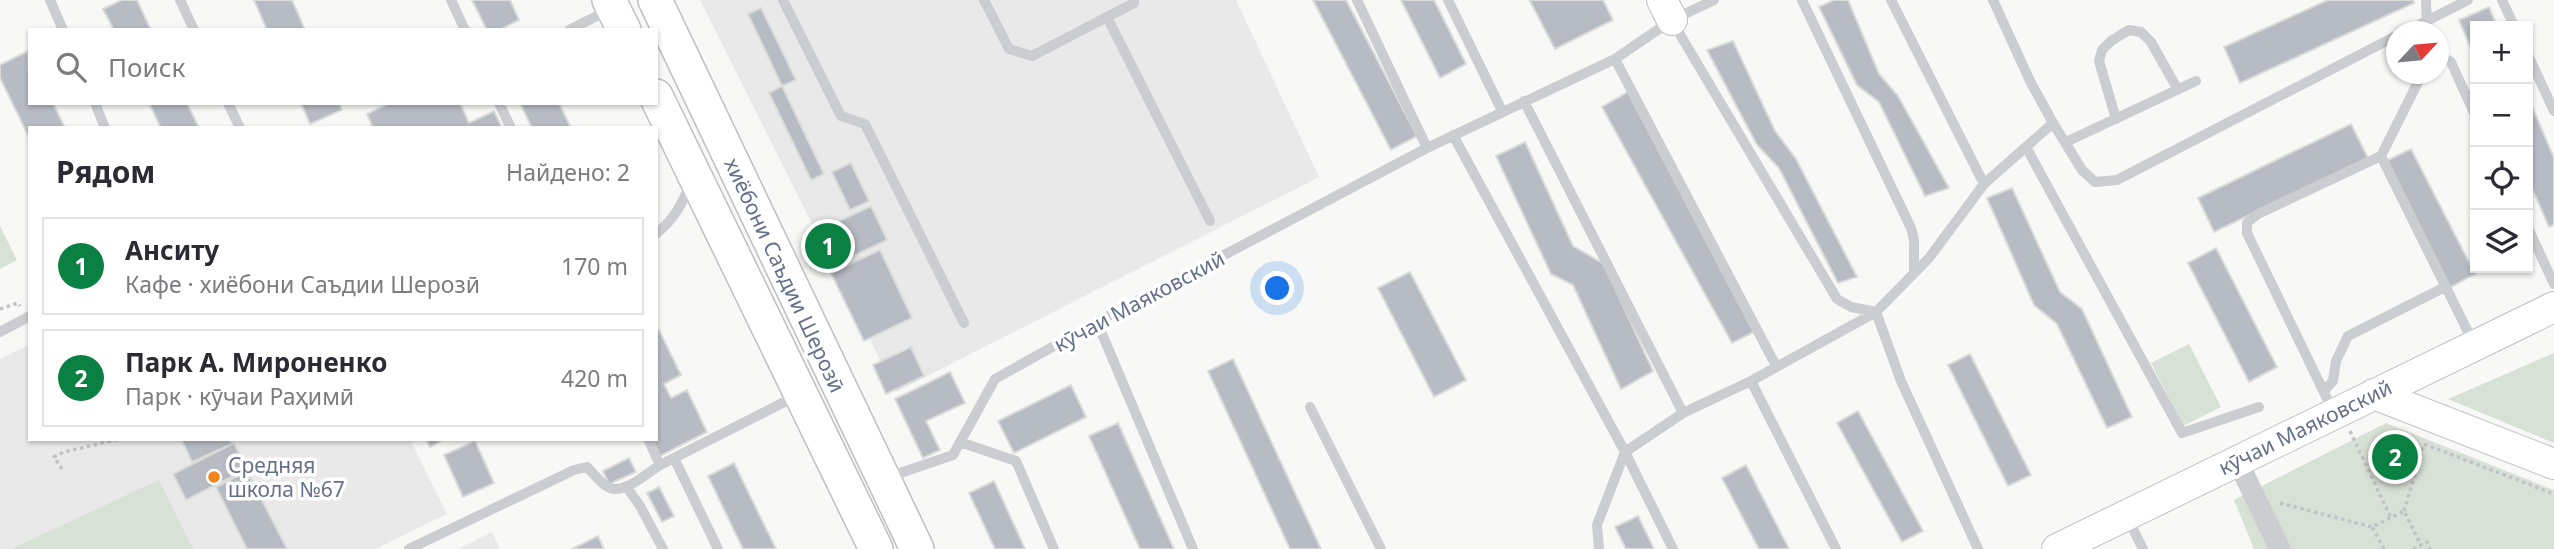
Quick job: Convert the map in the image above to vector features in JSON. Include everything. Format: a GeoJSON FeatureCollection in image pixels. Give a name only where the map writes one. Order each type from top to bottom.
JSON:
{"type":"FeatureCollection","features":[{"type":"Feature","properties":{"kind":"main road","name":"хиёбони Саъдии Шерозӣ"},"geometry":{"type":"LineString","coordinates":[[655,0],[917,549]]}},
{"type":"Feature","properties":{"kind":"main road","name":"хиёбони Саъдии Шерозӣ"},"geometry":{"type":"LineString","coordinates":[[658,100],[876,549]]}},
{"type":"Feature","properties":{"kind":"street","name":"кӯчаи Маяковский"},"geometry":{"type":"LineString","coordinates":[[2057,549],[2237,460],[2333,404],[2374,394],[2554,307]]}},
{"type":"Feature","properties":{"kind":"street"},"geometry":{"type":"LineString","coordinates":[[2374,394],[2554,464]]}},
{"type":"Feature","properties":{"kind":"street"},"geometry":{"type":"LineString","coordinates":[[2237,460],[2280,549]]}},
{"type":"Feature","properties":{"kind":"lane"},"geometry":{"type":"LineString","coordinates":[[50,0],[62,28]]}},
{"type":"Feature","properties":{"kind":"lane"},"geometry":{"type":"LineString","coordinates":[[180,0],[193,28]]}},
{"type":"Feature","properties":{"kind":"lane"},"geometry":{"type":"LineString","coordinates":[[451,0],[464,28]]}},
{"type":"Feature","properties":{"kind":"lane"},"geometry":{"type":"LineString","coordinates":[[783,0],[841,116],[865,124],[964,323]]}},
{"type":"Feature","properties":{"kind":"lane"},"geometry":{"type":"LineString","coordinates":[[984,0],[1009,50],[1032,56],[1134,3],[1135,0]]}},
{"type":"Feature","properties":{"kind":"lane"},"geometry":{"type":"LineString","coordinates":[[1357,0],[1427,148]]}},
{"type":"Feature","properties":{"kind":"lane"},"geometry":{"type":"LineString","coordinates":[[1448,0],[1502,111]]}},
{"type":"Feature","properties":{"kind":"lane","name":"кӯчаи Маяковский"},"geometry":{"type":"LineString","coordinates":[[884,482],[903,472],[953,455],[995,379],[1097,322],[1427,148],[1615,59],[1667,10],[1714,0]]}},
{"type":"Feature","properties":{"kind":"lane"},"geometry":{"type":"LineString","coordinates":[[1802,0],[1911,228],[1914,240],[1914,273]]}},
{"type":"Feature","properties":{"kind":"lane"},"geometry":{"type":"LineString","coordinates":[[1891,0],[1984,184]]}},
{"type":"Feature","properties":{"kind":"lane"},"geometry":{"type":"LineString","coordinates":[[1993,0],[2030,81],[2053,123],[2082,170],[2095,182],[2117,180],[2386,41]]}},
{"type":"Feature","properties":{"kind":"lane"},"geometry":{"type":"LineString","coordinates":[[2426,0],[2427,21]]}},
{"type":"Feature","properties":{"kind":"lane"},"geometry":{"type":"LineString","coordinates":[[2435,21],[2468,0]]}},
{"type":"Feature","properties":{"kind":"lane"},"geometry":{"type":"LineString","coordinates":[[2502,0],[2512,21]]}},
{"type":"Feature","properties":{"kind":"lane"},"geometry":{"type":"LineString","coordinates":[[1667,10],[1837,299],[1851,307],[1876,312]]}},
{"type":"Feature","properties":{"kind":"lane"},"geometry":{"type":"LineString","coordinates":[[574,28],[615,12]]}},
{"type":"Feature","properties":{"kind":"lane"},"geometry":{"type":"LineString","coordinates":[[1107,17],[1210,221]]}},
{"type":"Feature","properties":{"kind":"lane"},"geometry":{"type":"LineString","coordinates":[[2116,119],[2099,61],[2102,50],[2129,30],[2141,32],[2151,42],[2178,90]]}},
{"type":"Feature","properties":{"kind":"lane"},"geometry":{"type":"LineString","coordinates":[[1615,59],[1776,366]]}},
{"type":"Feature","properties":{"kind":"lane"},"geometry":{"type":"LineString","coordinates":[[2449,61],[2470,104]]}},
{"type":"Feature","properties":{"kind":"lane"},"geometry":{"type":"LineString","coordinates":[[2533,66],[2554,110]]}},
{"type":"Feature","properties":{"kind":"lane"},"geometry":{"type":"LineString","coordinates":[[2066,142],[2196,81]]}},
{"type":"Feature","properties":{"kind":"lane"},"geometry":{"type":"LineString","coordinates":[[2333,404],[2247,233],[2247,223],[2258,214],[2381,156],[2417,84]]}},
{"type":"Feature","properties":{"kind":"lane"},"geometry":{"type":"LineString","coordinates":[[1524,101],[1683,413]]}},
{"type":"Feature","properties":{"kind":"lane"},"geometry":{"type":"LineString","coordinates":[[96,105],[105,126]]}},
{"type":"Feature","properties":{"kind":"lane"},"geometry":{"type":"LineString","coordinates":[[229,105],[239,126]]}},
{"type":"Feature","properties":{"kind":"lane"},"geometry":{"type":"LineString","coordinates":[[500,105],[510,126]]}},
{"type":"Feature","properties":{"kind":"lane"},"geometry":{"type":"LineString","coordinates":[[1599,549],[1597,525],[1625,452],[1683,413],[1751,381],[1876,312],[1929,258],[1984,184],[2053,123]]}},
{"type":"Feature","properties":{"kind":"lane"},"geometry":{"type":"LineString","coordinates":[[1453,135],[1625,452],[1673,549]]}},
{"type":"Feature","properties":{"kind":"lane"},"geometry":{"type":"LineString","coordinates":[[2026,147],[2182,433],[2259,407]]}},
{"type":"Feature","properties":{"kind":"lane"},"geometry":{"type":"LineString","coordinates":[[2381,156],[2475,345]]}},
{"type":"Feature","properties":{"kind":"lane"},"geometry":{"type":"LineString","coordinates":[[658,232],[672,220],[685,199],[694,173]]}},
{"type":"Feature","properties":{"kind":"lane"},"geometry":{"type":"LineString","coordinates":[[2533,239],[2554,284]]}},
{"type":"Feature","properties":{"kind":"lane"},"geometry":{"type":"LineString","coordinates":[[2333,404],[2336,360],[2348,336],[2445,286]]}},
{"type":"Feature","properties":{"kind":"lane"},"geometry":{"type":"LineString","coordinates":[[1876,312],[1901,381],[1978,549]]}},
{"type":"Feature","properties":{"kind":"lane"},"geometry":{"type":"LineString","coordinates":[[0,332],[28,317]]}},
{"type":"Feature","properties":{"kind":"lane"},"geometry":{"type":"LineString","coordinates":[[1097,322],[1193,549]]}},
{"type":"Feature","properties":{"kind":"lane"},"geometry":{"type":"LineString","coordinates":[[1751,381],[1836,549]]}},
{"type":"Feature","properties":{"kind":"lane"},"geometry":{"type":"LineString","coordinates":[[409,549],[574,470],[587,467],[604,484],[614,489],[626,486],[660,464],[801,394]]}},
{"type":"Feature","properties":{"kind":"lane"},"geometry":{"type":"LineString","coordinates":[[1310,407],[1381,549]]}},
{"type":"Feature","properties":{"kind":"lane"},"geometry":{"type":"LineString","coordinates":[[649,441],[660,464]]}},
{"type":"Feature","properties":{"kind":"lane"},"geometry":{"type":"LineString","coordinates":[[960,442],[1016,461],[1054,549]]}},
{"type":"Feature","properties":{"kind":"lane"},"geometry":{"type":"LineString","coordinates":[[674,458],[718,549]]}},
{"type":"Feature","properties":{"kind":"lane"},"geometry":{"type":"LineString","coordinates":[[626,486],[663,549]]}},
{"type":"Feature","properties":{"kind":"lane"},"geometry":{"type":"LineString","coordinates":[[2126,515],[2143,549]]}},
{"type":"Feature","properties":{"kind":"path"},"geometry":{"type":"LineString","coordinates":[[2333,404],[2391,518]]}},
{"type":"Feature","properties":{"kind":"path"},"geometry":{"type":"LineString","coordinates":[[62,469],[54,457],[111,441]]}},
{"type":"Feature","properties":{"kind":"path"},"geometry":{"type":"LineString","coordinates":[[2421,545],[2404,511],[2424,444],[2554,494]]}},
{"type":"Feature","properties":{"kind":"path"},"geometry":{"type":"LineString","coordinates":[[2273,502],[2372,527],[2404,511]]}},
{"type":"Feature","properties":{"kind":"path"},"geometry":{"type":"LineString","coordinates":[[2372,527],[2384,549]]}},
{"type":"Feature","properties":{"kind":"path"},"geometry":{"type":"LineString","coordinates":[[2413,549],[2427,542],[2430,549]]}},
{"type":"Feature","properties":{"kind":"shaded area"},"geometry":{"type":"Polygon","coordinates":[[[700,0],[1236,0],[1319,177],[896,392],[700,0]]]}},
{"type":"Feature","properties":{"kind":"shaded area"},"geometry":{"type":"Polygon","coordinates":[[[0,226],[17,260],[0,269],[0,226]]]}},
{"type":"Feature","properties":{"kind":"shaded area"},"geometry":{"type":"Polygon","coordinates":[[[2189,344],[2221,407],[2183,426],[2151,363],[2189,344]]]}},
{"type":"Feature","properties":{"kind":"shaded area","name":"Средняя школа №67"},"geometry":{"type":"Polygon","coordinates":[[[28,346],[28,441],[411,441],[447,514],[375,549],[0,549],[0,359],[28,346]]]}},
{"type":"Feature","properties":{"kind":"shaded area"},"geometry":{"type":"Polygon","coordinates":[[[2554,353],[2554,443],[2448,399],[2554,353]]]}},
{"type":"Feature","properties":{"kind":"shaded area"},"geometry":{"type":"Polygon","coordinates":[[[2386,423],[2554,490],[2554,549],[2254,549],[2234,500],[2386,423]]]}},
{"type":"Feature","properties":{"kind":"shaded area"},"geometry":{"type":"Polygon","coordinates":[[[159,480],[193,549],[11,549],[159,480]]]}},
{"type":"Feature","properties":{"kind":"shaded area"},"geometry":{"type":"Polygon","coordinates":[[[492,532],[500,549],[458,549],[492,532]]]}},
{"type":"Feature","properties":{"kind":"building"},"geometry":{"type":"Polygon","coordinates":[[[122,0],[137,0],[150,28],[113,28],[103,9],[122,0]]]}},
{"type":"Feature","properties":{"kind":"building"},"geometry":{"type":"Polygon","coordinates":[[[254,0],[292,0],[304,28],[266,28],[254,0]]]}},
{"type":"Feature","properties":{"kind":"building"},"geometry":{"type":"Polygon","coordinates":[[[472,0],[510,0],[519,20],[503,28],[486,28],[472,0]]]}},
{"type":"Feature","properties":{"kind":"building"},"geometry":{"type":"Polygon","coordinates":[[[1313,0],[1346,0],[1417,136],[1391,150],[1313,0]]]}},
{"type":"Feature","properties":{"kind":"building"},"geometry":{"type":"Polygon","coordinates":[[[1401,0],[1434,0],[1466,64],[1440,78],[1401,0]]]}},
{"type":"Feature","properties":{"kind":"building"},"geometry":{"type":"Polygon","coordinates":[[[1603,0],[1613,20],[1555,49],[1530,1],[1603,0]]]}},
{"type":"Feature","properties":{"kind":"building"},"geometry":{"type":"Polygon","coordinates":[[[1834,0],[1848,0],[1879,74],[1898,96],[1949,188],[1925,196],[1879,102],[1857,85],[1819,7],[1834,0]]]}},
{"type":"Feature","properties":{"kind":"building"},"geometry":{"type":"Polygon","coordinates":[[[2328,0],[2413,0],[2414,3],[2240,83],[2224,47],[2328,0]]]}},
{"type":"Feature","properties":{"kind":"building"},"geometry":{"type":"Polygon","coordinates":[[[2489,7],[2495,21],[2470,21],[2470,46],[2459,20],[2489,7]]]}},
{"type":"Feature","properties":{"kind":"building"},"geometry":{"type":"Polygon","coordinates":[[[761,8],[796,80],[782,86],[748,14],[761,8]]]}},
{"type":"Feature","properties":{"kind":"building"},"geometry":{"type":"Polygon","coordinates":[[[1733,41],[1775,131],[1796,159],[1857,277],[1838,283],[1779,168],[1757,145],[1707,50],[1733,41]]]}},
{"type":"Feature","properties":{"kind":"building"},"geometry":{"type":"Polygon","coordinates":[[[28,51],[28,105],[54,105],[64,126],[28,126],[28,135],[0,78],[0,65],[28,51]]]}},
{"type":"Feature","properties":{"kind":"building"},"geometry":{"type":"Polygon","coordinates":[[[782,86],[824,174],[811,180],[769,93],[782,86]]]}},
{"type":"Feature","properties":{"kind":"building"},"geometry":{"type":"Polygon","coordinates":[[[1628,92],[1754,332],[1732,343],[1602,107],[1628,92]]]}},
{"type":"Feature","properties":{"kind":"building"},"geometry":{"type":"Polygon","coordinates":[[[150,105],[188,105],[198,126],[160,126],[150,105]]]}},
{"type":"Feature","properties":{"kind":"building"},"geometry":{"type":"Polygon","coordinates":[[[302,105],[340,105],[342,110],[310,124],[302,105]]]}},
{"type":"Feature","properties":{"kind":"building"},"geometry":{"type":"Polygon","coordinates":[[[386,105],[461,105],[469,123],[494,111],[501,126],[372,126],[367,114],[386,105]]]}},
{"type":"Feature","properties":{"kind":"building"},"geometry":{"type":"Polygon","coordinates":[[[521,105],[560,105],[570,126],[531,126],[521,105]]]}},
{"type":"Feature","properties":{"kind":"building"},"geometry":{"type":"Polygon","coordinates":[[[2533,109],[2554,158],[2554,225],[2549,227],[2533,190],[2533,109]]]}},
{"type":"Feature","properties":{"kind":"building"},"geometry":{"type":"Polygon","coordinates":[[[2351,124],[2368,158],[2214,232],[2198,198],[2351,124]]]}},
{"type":"Feature","properties":{"kind":"building"},"geometry":{"type":"Polygon","coordinates":[[[1525,142],[1573,246],[1604,264],[1653,371],[1621,389],[1573,285],[1551,274],[1496,156],[1525,142]]]}},
{"type":"Feature","properties":{"kind":"building"},"geometry":{"type":"Polygon","coordinates":[[[2411,149],[2470,264],[2470,273],[2475,274],[2449,288],[2384,162],[2411,149]]]}},
{"type":"Feature","properties":{"kind":"building"},"geometry":{"type":"Polygon","coordinates":[[[851,163],[869,201],[850,210],[832,172],[851,163]]]}},
{"type":"Feature","properties":{"kind":"building"},"geometry":{"type":"Polygon","coordinates":[[[2012,188],[2060,292],[2082,309],[2132,417],[2107,428],[2057,324],[2034,305],[1987,198],[2012,188]]]}},
{"type":"Feature","properties":{"kind":"building"},"geometry":{"type":"Polygon","coordinates":[[[871,206],[887,240],[830,267],[814,233],[871,206]]]}},
{"type":"Feature","properties":{"kind":"building"},"geometry":{"type":"Polygon","coordinates":[[[2216,248],[2277,367],[2249,382],[2188,263],[2216,248]]]}},
{"type":"Feature","properties":{"kind":"building"},"geometry":{"type":"Polygon","coordinates":[[[880,250],[912,318],[864,341],[831,273],[880,250]]]}},
{"type":"Feature","properties":{"kind":"building"},"geometry":{"type":"Polygon","coordinates":[[[1410,272],[1466,380],[1434,397],[1378,288],[1410,272]]]}},
{"type":"Feature","properties":{"kind":"building"},"geometry":{"type":"Polygon","coordinates":[[[658,330],[681,375],[664,384],[671,398],[687,390],[707,432],[658,457],[651,441],[658,441],[658,330]]]}},
{"type":"Feature","properties":{"kind":"building"},"geometry":{"type":"Polygon","coordinates":[[[911,347],[924,376],[886,394],[873,365],[911,347]]]}},
{"type":"Feature","properties":{"kind":"building"},"geometry":{"type":"Polygon","coordinates":[[[1970,354],[2031,475],[2008,486],[1948,365],[1970,354]]]}},
{"type":"Feature","properties":{"kind":"building"},"geometry":{"type":"Polygon","coordinates":[[[1233,359],[1321,549],[1290,549],[1208,371],[1233,359]]]}},
{"type":"Feature","properties":{"kind":"building"},"geometry":{"type":"Polygon","coordinates":[[[950,372],[965,403],[926,421],[940,450],[923,458],[895,399],[950,372]]]}},
{"type":"Feature","properties":{"kind":"building"},"geometry":{"type":"Polygon","coordinates":[[[1071,385],[1086,417],[1014,453],[998,421],[1071,385]]]}},
{"type":"Feature","properties":{"kind":"building"},"geometry":{"type":"Polygon","coordinates":[[[1858,411],[1923,531],[1902,542],[1837,423],[1858,411]]]}},
{"type":"Feature","properties":{"kind":"building"},"geometry":{"type":"Polygon","coordinates":[[[1118,423],[1174,549],[1140,549],[1089,436],[1118,423]]]}},
{"type":"Feature","properties":{"kind":"building"},"geometry":{"type":"Polygon","coordinates":[[[182,441],[230,441],[232,444],[192,462],[182,441]]]}},
{"type":"Feature","properties":{"kind":"building"},"geometry":{"type":"Polygon","coordinates":[[[427,441],[440,441],[430,447],[427,441]]]}},
{"type":"Feature","properties":{"kind":"building"},"geometry":{"type":"Polygon","coordinates":[[[475,441],[494,483],[463,497],[444,455],[475,441]]]}},
{"type":"Feature","properties":{"kind":"building"},"geometry":{"type":"Polygon","coordinates":[[[234,443],[247,469],[186,500],[173,474],[234,443]]]}},
{"type":"Feature","properties":{"kind":"building"},"geometry":{"type":"Polygon","coordinates":[[[629,458],[636,472],[609,484],[603,471],[629,458]]]}},
{"type":"Feature","properties":{"kind":"building"},"geometry":{"type":"Polygon","coordinates":[[[734,463],[776,549],[743,549],[708,476],[734,463]]]}},
{"type":"Feature","properties":{"kind":"building"},"geometry":{"type":"Polygon","coordinates":[[[1746,465],[1789,549],[1759,549],[1722,478],[1746,465]]]}},
{"type":"Feature","properties":{"kind":"building"},"geometry":{"type":"Polygon","coordinates":[[[247,471],[287,549],[247,549],[216,487],[247,471]]]}},
{"type":"Feature","properties":{"kind":"building"},"geometry":{"type":"Polygon","coordinates":[[[994,481],[1025,549],[995,549],[969,493],[994,481]]]}},
{"type":"Feature","properties":{"kind":"building"},"geometry":{"type":"Polygon","coordinates":[[[659,487],[674,516],[662,522],[647,493],[659,487]]]}},
{"type":"Feature","properties":{"kind":"building"},"geometry":{"type":"Polygon","coordinates":[[[1638,516],[1654,549],[1626,549],[1615,527],[1638,516]]]}},
{"type":"Feature","properties":{"kind":"building"},"geometry":{"type":"Polygon","coordinates":[[[598,536],[604,549],[572,549],[598,536]]]}},
{"type":"Feature","properties":{"kind":"place","name":"Анситу"},"geometry":{"type":"Point","coordinates":[828,246]}},
{"type":"Feature","properties":{"kind":"place","name":"Парк А. Мироненко"},"geometry":{"type":"Point","coordinates":[2395,457]}},
{"type":"Feature","properties":{"kind":"place","name":"Средняя школа №67"},"geometry":{"type":"Point","coordinates":[214,477]}}]}
